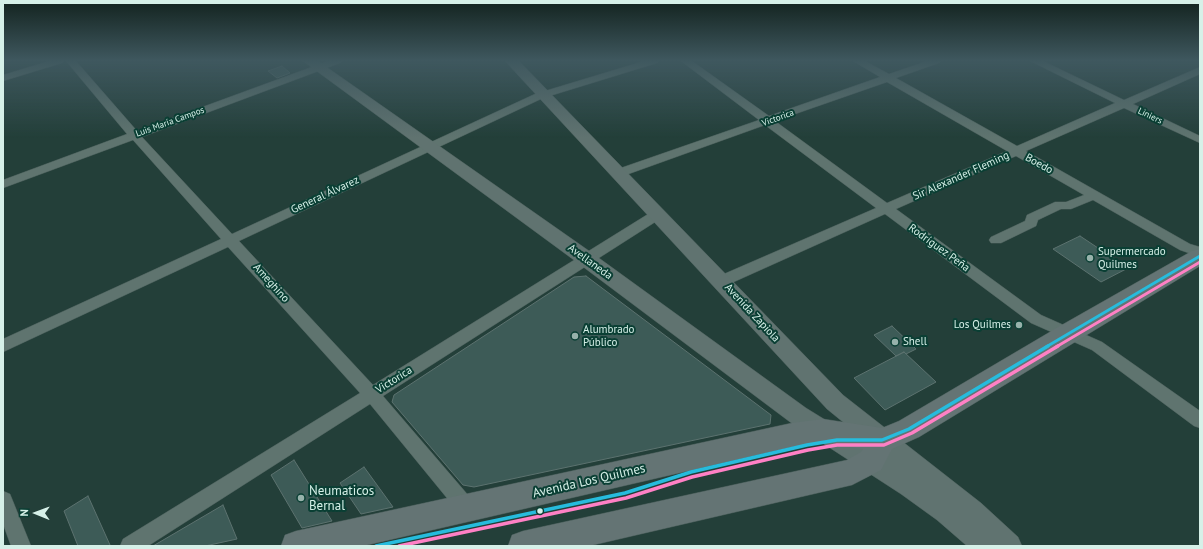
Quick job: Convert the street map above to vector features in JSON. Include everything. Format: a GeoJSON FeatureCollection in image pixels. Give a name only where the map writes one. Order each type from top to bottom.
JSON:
{"type":"FeatureCollection","features":[{"type":"Feature","properties":{"kind":"main road","name":"Avellaneda"},"geometry":{"type":"LineString","coordinates":[[347,87],[585,258],[798,415],[823,431]]}},
{"type":"Feature","properties":{"kind":"main road","name":"Avenida Zapiola"},"geometry":{"type":"LineString","coordinates":[[537,87],[835,402],[877,451],[987,546]]}},
{"type":"Feature","properties":{"kind":"main road"},"geometry":{"type":"LineString","coordinates":[[523,546],[844,474],[862,468],[877,451],[925,420],[1068,333],[1200,256]]}},
{"type":"Feature","properties":{"kind":"main road","name":"Avenida Los Quilmes"},"geometry":{"type":"LineString","coordinates":[[296,546],[792,435],[823,431],[877,451]]}},
{"type":"Feature","properties":{"kind":"main road","name":"Avenida Zapiola"},"geometry":{"type":"LineString","coordinates":[[877,451],[972,512],[1010,546]]}},
{"type":"Feature","properties":{"kind":"street","name":"Ameghino"},"geometry":{"type":"LineString","coordinates":[[93,87],[134,135],[231,239],[371,394],[467,508]]}},
{"type":"Feature","properties":{"kind":"street","name":"Luis María Campos"},"geometry":{"type":"LineString","coordinates":[[3,184],[257,87]]}},
{"type":"Feature","properties":{"kind":"street","name":"General Álvarez"},"geometry":{"type":"LineString","coordinates":[[3,346],[430,146],[544,94],[569,87]]}},
{"type":"Feature","properties":{"kind":"street","name":"Rodríguez Peña"},"geometry":{"type":"LineString","coordinates":[[720,87],[1036,320],[1097,346],[1200,421]]}},
{"type":"Feature","properties":{"kind":"street","name":"Victorica"},"geometry":{"type":"LineString","coordinates":[[619,173],[768,122],[864,87]]}},
{"type":"Feature","properties":{"kind":"street","name":"Boedo"},"geometry":{"type":"LineString","coordinates":[[902,87],[1186,247],[1200,252]]}},
{"type":"Feature","properties":{"kind":"street","name":"Liniers"},"geometry":{"type":"LineString","coordinates":[[1088,87],[1200,140]]}},
{"type":"Feature","properties":{"kind":"street","name":"Sir Alexander Fleming"},"geometry":{"type":"LineString","coordinates":[[722,281],[1163,87]]}},
{"type":"Feature","properties":{"kind":"street"},"geometry":{"type":"LineString","coordinates":[[996,240],[1031,223],[1032,218],[1059,205],[1067,206],[1094,195]]}},
{"type":"Feature","properties":{"kind":"street","name":"Victorica"},"geometry":{"type":"LineString","coordinates":[[130,546],[585,258],[658,214]]}},
{"type":"Feature","properties":{"kind":"street"},"geometry":{"type":"LineString","coordinates":[[3,500],[22,546]]}},
{"type":"Feature","properties":{"kind":"building","name":"Supermercado Quilmes"},"geometry":{"type":"Polygon","coordinates":[[[1080,236],[1128,268],[1101,282],[1053,249],[1080,236]]]}},
{"type":"Feature","properties":{"kind":"building","name":"Alumbrado Público"},"geometry":{"type":"Polygon","coordinates":[[[586,276],[771,415],[770,424],[474,487],[463,485],[392,402],[394,395],[574,277],[586,276]]]}},
{"type":"Feature","properties":{"kind":"building","name":"Shell"},"geometry":{"type":"Polygon","coordinates":[[[892,326],[916,349],[906,354],[904,352],[896,356],[874,335],[892,326]]]}},
{"type":"Feature","properties":{"kind":"building"},"geometry":{"type":"Polygon","coordinates":[[[904,352],[936,382],[885,410],[854,378],[904,352]]]}},
{"type":"Feature","properties":{"kind":"building","name":"Neumaticos Bernal"},"geometry":{"type":"Polygon","coordinates":[[[294,460],[332,521],[302,528],[271,475],[294,460]]]}},
{"type":"Feature","properties":{"kind":"building"},"geometry":{"type":"Polygon","coordinates":[[[364,467],[393,507],[361,514],[340,483],[364,467]]]}},
{"type":"Feature","properties":{"kind":"building"},"geometry":{"type":"Polygon","coordinates":[[[88,496],[110,545],[108,546],[78,546],[64,511],[88,496]]]}},
{"type":"Feature","properties":{"kind":"building"},"geometry":{"type":"Polygon","coordinates":[[[223,505],[237,539],[205,546],[153,546],[223,505]]]}},
{"type":"Feature","properties":{"kind":"transit line"},"geometry":{"type":"LineString","coordinates":[[376,546],[625,493],[691,472],[807,445],[837,440],[882,440],[909,429],[1200,256]]}},
{"type":"Feature","properties":{"kind":"transit line"},"geometry":{"type":"LineString","coordinates":[[399,546],[626,498],[692,477],[808,450],[837,445],[884,445],[912,433],[1200,262]]}},
{"type":"Feature","properties":{"kind":"place","name":"Supermercado Quilmes"},"geometry":{"type":"Point","coordinates":[1090,258]}},
{"type":"Feature","properties":{"kind":"place","name":"Los Quilmes"},"geometry":{"type":"Point","coordinates":[1019,325]}},
{"type":"Feature","properties":{"kind":"place","name":"Alumbrado Público"},"geometry":{"type":"Point","coordinates":[575,336]}},
{"type":"Feature","properties":{"kind":"place","name":"Shell"},"geometry":{"type":"Point","coordinates":[895,342]}},
{"type":"Feature","properties":{"kind":"place","name":"Neumaticos Bernal"},"geometry":{"type":"Point","coordinates":[301,498]}}]}
